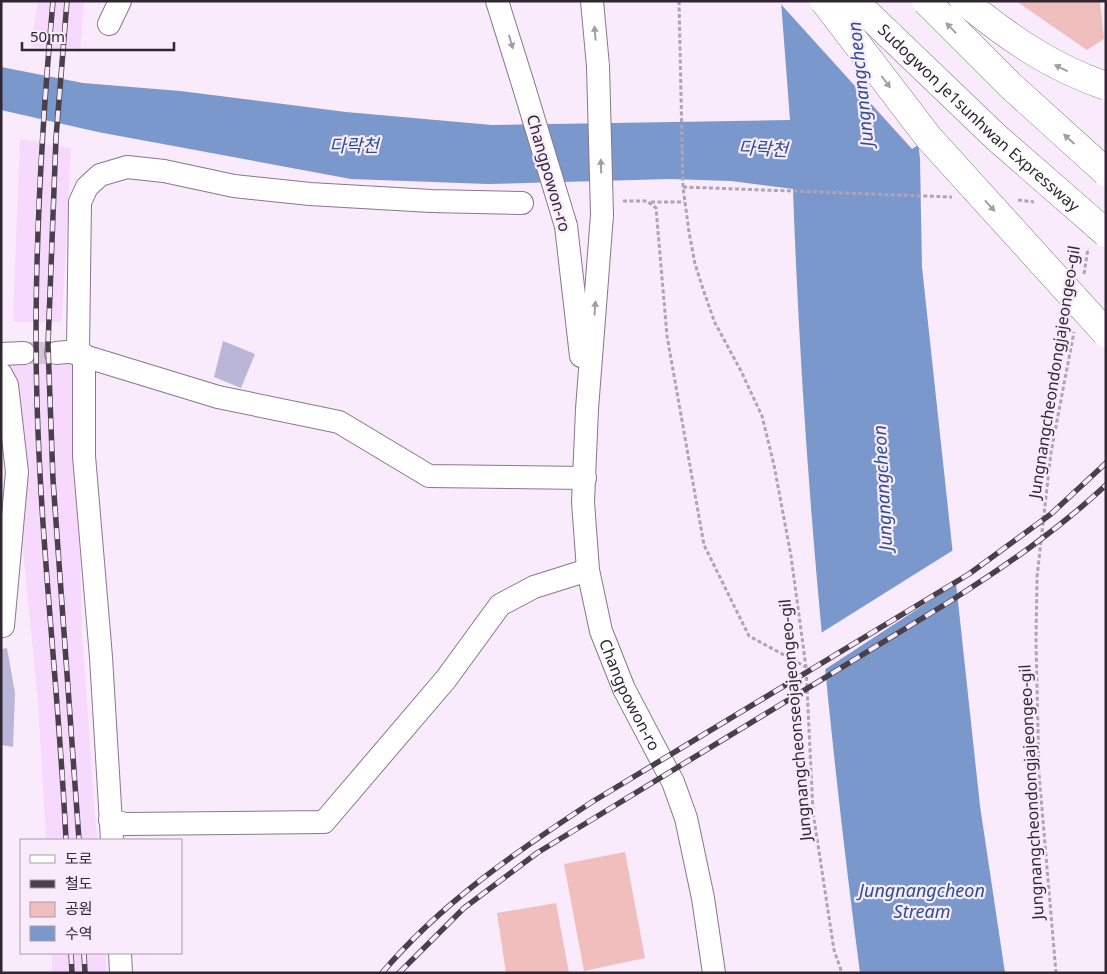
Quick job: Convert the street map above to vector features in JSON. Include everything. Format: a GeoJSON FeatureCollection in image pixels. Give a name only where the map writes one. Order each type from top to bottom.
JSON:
{"type":"FeatureCollection","features":[{"type":"Feature","properties":{"kind":"highway"},"geometry":{"type":"LineString","coordinates":[[824,1],[928,138],[1106,333]]}},
{"type":"Feature","properties":{"kind":"highway","name":"Sudogwon Je1sunhwan Expressway"},"geometry":{"type":"LineString","coordinates":[[854,1],[1097,238]]}},
{"type":"Feature","properties":{"kind":"highway"},"geometry":{"type":"LineString","coordinates":[[926,1],[1004,80],[1106,172]]}},
{"type":"Feature","properties":{"kind":"highway"},"geometry":{"type":"LineString","coordinates":[[964,1],[1030,52],[1070,73],[1106,86]]}},
{"type":"Feature","properties":{"kind":"street"},"geometry":{"type":"LineString","coordinates":[[108,24],[120,1]]}},
{"type":"Feature","properties":{"kind":"street","name":"Changpowon-ro"},"geometry":{"type":"LineString","coordinates":[[497,1],[566,226],[587,409]]}},
{"type":"Feature","properties":{"kind":"street","name":"Changpowon-ro"},"geometry":{"type":"LineString","coordinates":[[592,1],[610,208],[587,409],[583,502],[588,570],[601,631],[624,689],[673,782],[686,818],[703,898],[714,973]]}},
{"type":"Feature","properties":{"kind":"street"},"geometry":{"type":"LineString","coordinates":[[72,354],[78,351],[80,202],[92,181],[108,171],[136,167],[234,186],[310,194],[431,201],[522,203]]}},
{"type":"Feature","properties":{"kind":"street"},"geometry":{"type":"LineString","coordinates":[[1,354],[24,354]]}},
{"type":"Feature","properties":{"kind":"street"},"geometry":{"type":"LineString","coordinates":[[72,354],[218,397],[340,422],[429,476],[585,478]]}},
{"type":"Feature","properties":{"kind":"street"},"geometry":{"type":"LineString","coordinates":[[72,354],[84,456],[101,657],[111,830],[125,824],[324,822],[446,679],[500,604],[534,587],[588,570]]}},
{"type":"Feature","properties":{"kind":"street"},"geometry":{"type":"LineString","coordinates":[[1,374],[7,385],[17,472],[4,626]]}},
{"type":"Feature","properties":{"kind":"street"},"geometry":{"type":"LineString","coordinates":[[120,954],[121,973]]}},
{"type":"Feature","properties":{"kind":"path","name":"Jungnangcheonseojajeongeo-gil"},"geometry":{"type":"LineString","coordinates":[[679,1],[684,202],[695,264],[715,323],[737,363],[762,416],[768,437],[793,566],[806,668],[813,812],[832,934],[842,973]]}},
{"type":"Feature","properties":{"kind":"path"},"geometry":{"type":"LineString","coordinates":[[683,187],[961,198]]}},
{"type":"Feature","properties":{"kind":"path"},"geometry":{"type":"LineString","coordinates":[[651,202],[656,208],[667,336],[704,545],[750,636],[806,668]]}},
{"type":"Feature","properties":{"kind":"path"},"geometry":{"type":"LineString","coordinates":[[610,208],[651,202],[684,202]]}},
{"type":"Feature","properties":{"kind":"path","name":"Jungnangcheondongjajeongeo-gil"},"geometry":{"type":"LineString","coordinates":[[1083,280],[1097,238]]}},
{"type":"Feature","properties":{"kind":"path","name":"Jungnangcheondongjajeongeo-gil"},"geometry":{"type":"LineString","coordinates":[[1056,973],[1039,774],[1036,680],[1037,578],[1051,452],[1075,329]]}},
{"type":"Feature","properties":{"kind":"shaded area"},"geometry":{"type":"Polygon","coordinates":[[[38,1],[84,1],[80,52],[31,46],[38,1]]]}},
{"type":"Feature","properties":{"kind":"shaded area"},"geometry":{"type":"Polygon","coordinates":[[[20,139],[71,148],[62,322],[13,322],[20,139]]]}},
{"type":"Feature","properties":{"kind":"shaded area"},"geometry":{"type":"Polygon","coordinates":[[[11,360],[75,362],[82,634],[97,839],[46,839],[38,702],[18,499],[11,360]]]}},
{"type":"Feature","properties":{"kind":"shaded area"},"geometry":{"type":"Polygon","coordinates":[[[52,954],[105,954],[107,973],[52,973],[52,954]]]}},
{"type":"Feature","properties":{"kind":"green space"},"geometry":{"type":"Polygon","coordinates":[[[1016,1],[1100,1],[1104,39],[1087,50],[1016,1]]]}},
{"type":"Feature","properties":{"kind":"green space"},"geometry":{"type":"Polygon","coordinates":[[[625,852],[645,958],[584,971],[564,864],[625,852]]]}},
{"type":"Feature","properties":{"kind":"green space"},"geometry":{"type":"Polygon","coordinates":[[[556,903],[569,973],[506,973],[497,913],[556,903]]]}},
{"type":"Feature","properties":{"kind":"water","name":"Jungnangcheon Stream"},"geometry":{"type":"Polygon","coordinates":[[[781,1],[903,1],[920,159],[922,267],[980,806],[1005,973],[860,973],[836,778],[817,582],[802,385],[793,189],[731,181],[670,179],[488,184],[351,179],[98,132],[1,110],[1,67],[83,83],[180,91],[346,112],[492,125],[790,120],[781,1]]]}},
{"type":"Feature","properties":{"kind":"pier"},"geometry":{"type":"Polygon","coordinates":[[[778,1],[906,1],[921,143],[912,149],[778,1]]]}},
{"type":"Feature","properties":{"kind":"pier"},"geometry":{"type":"Polygon","coordinates":[[[955,549],[959,582],[824,670],[821,633],[955,549]]]}},
{"type":"Feature","properties":{"kind":"building"},"geometry":{"type":"Polygon","coordinates":[[[223,341],[255,354],[241,388],[214,377],[223,341]]]}},
{"type":"Feature","properties":{"kind":"building"},"geometry":{"type":"Polygon","coordinates":[[[7,648],[15,693],[13,747],[1,745],[1,649],[7,648]]]}},
{"type":"Feature","properties":{"kind":"tunnel"},"geometry":{"type":"LineString","coordinates":[[24,353],[56,353]]}},
{"type":"Feature","properties":{"kind":"railway"},"geometry":{"type":"LineString","coordinates":[[53,1],[39,202],[36,352],[42,512],[66,839]]}},
{"type":"Feature","properties":{"kind":"railway"},"geometry":{"type":"LineString","coordinates":[[67,1],[56,138],[48,345],[53,480],[79,839]]}},
{"type":"Feature","properties":{"kind":"railway"},"geometry":{"type":"LineString","coordinates":[[382,973],[454,901],[535,840],[592,802],[969,574],[1051,514],[1106,463]]}},
{"type":"Feature","properties":{"kind":"railway"},"geometry":{"type":"LineString","coordinates":[[399,973],[464,908],[537,853],[970,589],[1050,533],[1106,485]]}},
{"type":"Feature","properties":{"kind":"railway"},"geometry":{"type":"LineString","coordinates":[[71,954],[72,973]]}},
{"type":"Feature","properties":{"kind":"railway"},"geometry":{"type":"LineString","coordinates":[[84,954],[85,973]]}},
{"type":"Feature","properties":{"kind":"water label","name":"Jungnangcheon"},"geometry":{"type":"Point","coordinates":[861,84]}},
{"type":"Feature","properties":{"kind":"water label","name":"다락천"},"geometry":{"type":"Point","coordinates":[354,146]}},
{"type":"Feature","properties":{"kind":"water label","name":"다락천"},"geometry":{"type":"Point","coordinates":[763,149]}},
{"type":"Feature","properties":{"kind":"water label","name":"Jungnangcheon"},"geometry":{"type":"Point","coordinates":[883,488]}}]}
